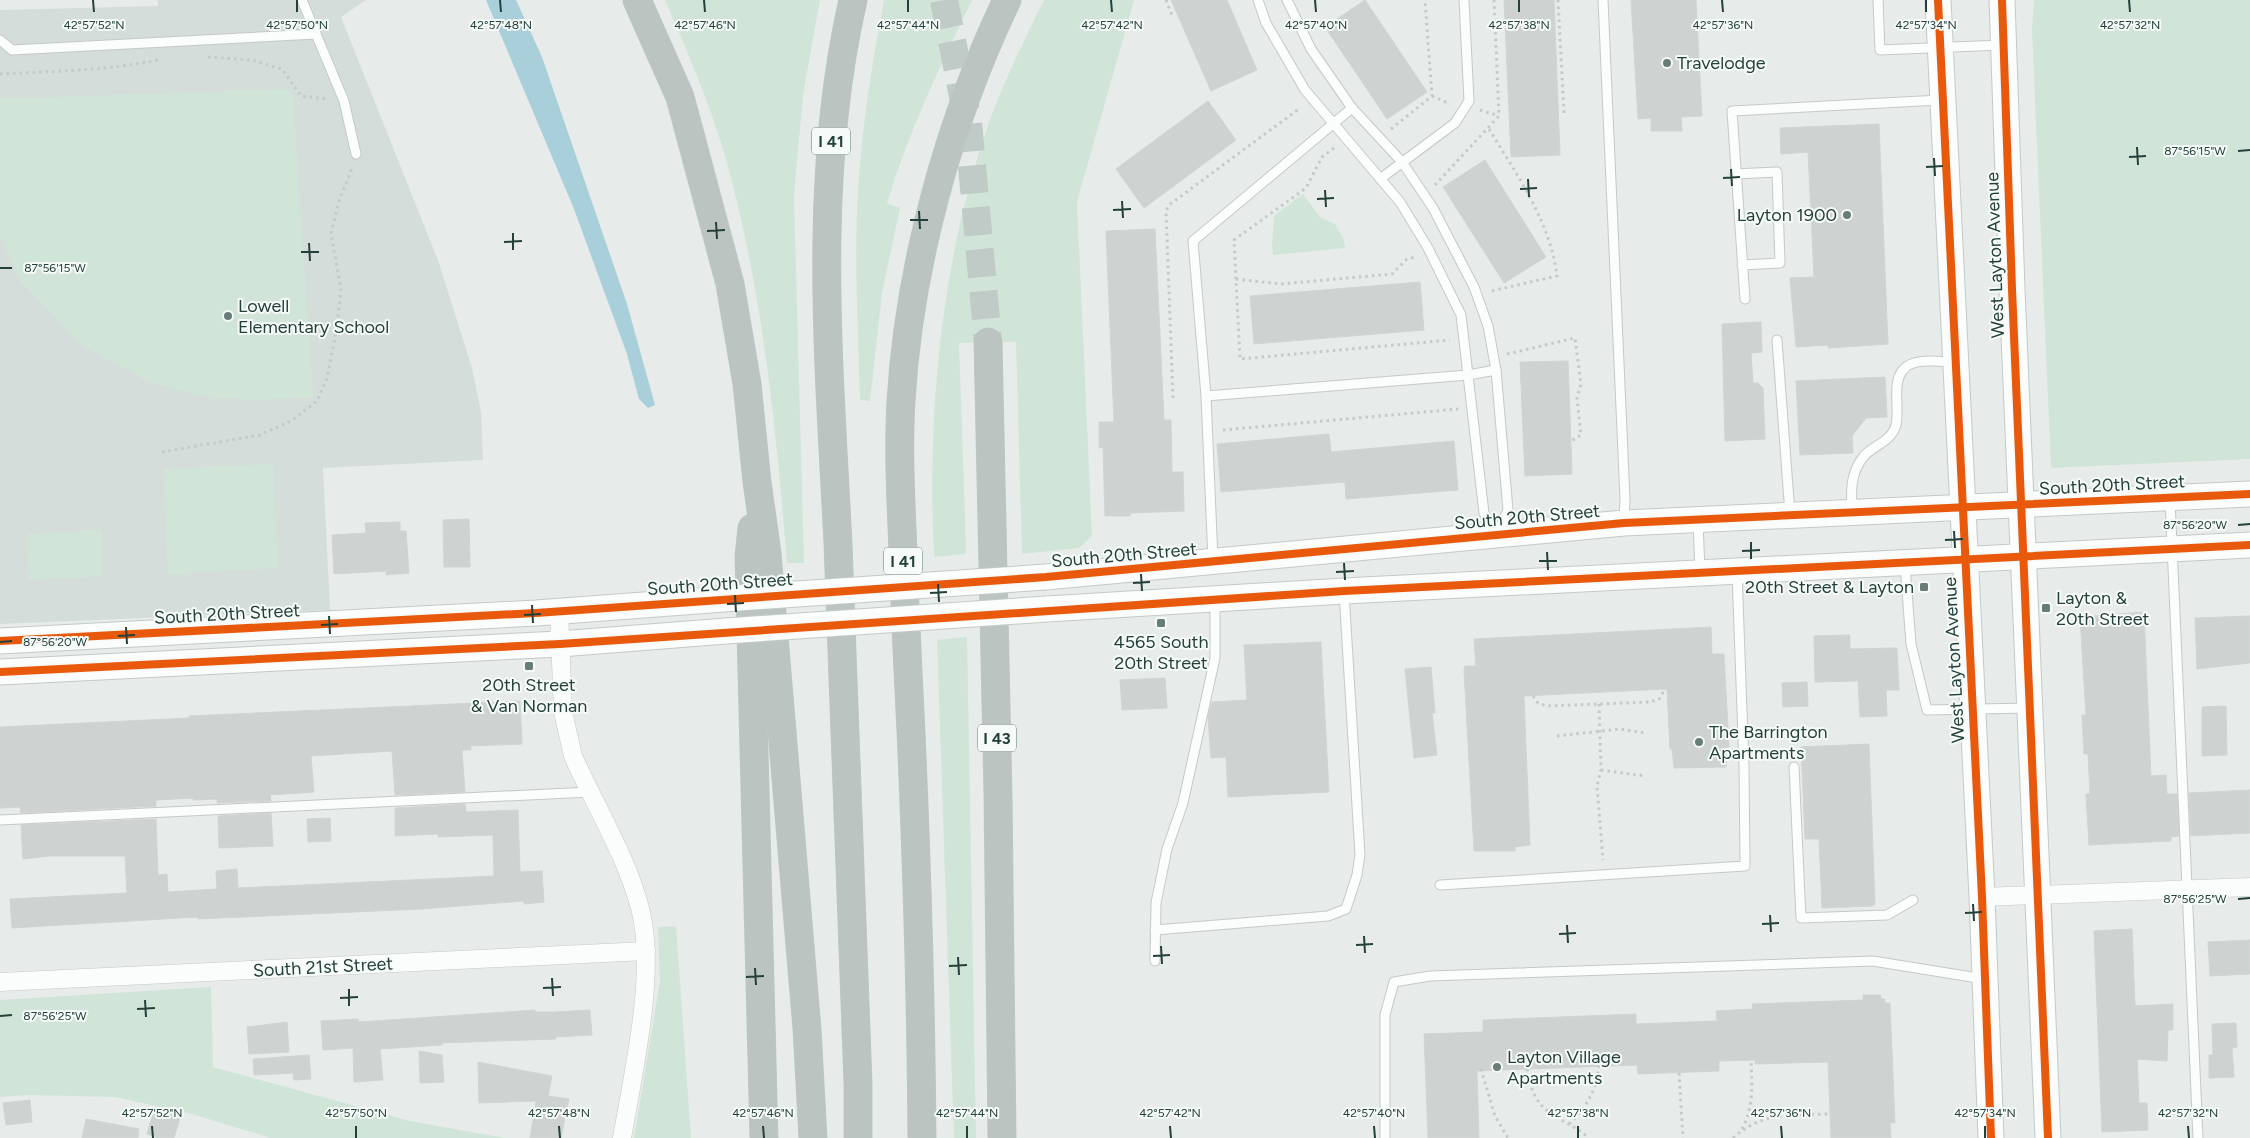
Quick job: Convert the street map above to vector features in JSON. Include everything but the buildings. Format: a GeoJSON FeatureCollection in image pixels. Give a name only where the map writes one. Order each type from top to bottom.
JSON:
{"type":"FeatureCollection","features":[{"type":"Feature","properties":{"kind":"highway"},"geometry":{"type":"LineString","coordinates":[[637,0],[680,97],[730,284],[747,384],[757,482],[768,562],[806,1019],[813,1138]]}},
{"type":"Feature","properties":{"kind":"highway","name":"I 41"},"geometry":{"type":"LineString","coordinates":[[853,0],[840,72],[828,173],[826,284],[844,686],[858,1084],[858,1138]]}},
{"type":"Feature","properties":{"kind":"highway","name":"I 41"},"geometry":{"type":"LineString","coordinates":[[922,1138],[914,799],[899,462],[901,400],[911,316],[926,234],[947,158],[981,56],[1007,0]]}},
{"type":"Feature","properties":{"kind":"highway","name":"I 43"},"geometry":{"type":"LineString","coordinates":[[988,342],[1003,1137]]}},
{"type":"Feature","properties":{"kind":"highway"},"geometry":{"type":"LineString","coordinates":[[757,482],[749,556],[764,1138]]}},
{"type":"Feature","properties":{"kind":"street","name":"West Layton Avenue"},"geometry":{"type":"LineString","coordinates":[[1938,0],[1982,897],[1991,1138]]}},
{"type":"Feature","properties":{"kind":"street","name":"West Layton Avenue"},"geometry":{"type":"LineString","coordinates":[[2002,0],[2002,44],[2048,1138]]}},
{"type":"Feature","properties":{"kind":"street","name":"South 20th Street"},"geometry":{"type":"LineString","coordinates":[[0,641],[558,611],[1046,577],[1624,523],[2250,494]]}},
{"type":"Feature","properties":{"kind":"street"},"geometry":{"type":"LineString","coordinates":[[0,672],[560,644],[1047,609],[1344,591],[2172,550],[2250,544]]}},
{"type":"Feature","properties":{"kind":"street"},"geometry":{"type":"LineString","coordinates":[[1213,562],[1215,600]]}},
{"type":"Feature","properties":{"kind":"street"},"geometry":{"type":"LineString","coordinates":[[558,611],[566,733],[573,756],[633,886],[641,910],[646,951],[642,1017],[622,1138]]}},
{"type":"Feature","properties":{"kind":"street"},"geometry":{"type":"LineString","coordinates":[[1982,897],[2250,887]]}},
{"type":"Feature","properties":{"kind":"street","name":"South 21st Street"},"geometry":{"type":"LineString","coordinates":[[0,982],[646,951]]}},
{"type":"Feature","properties":{"kind":"lane"},"geometry":{"type":"LineString","coordinates":[[302,0],[344,101],[356,154]]}},
{"type":"Feature","properties":{"kind":"lane"},"geometry":{"type":"LineString","coordinates":[[1258,0],[1266,23],[1305,90],[1400,202],[1428,248],[1461,315],[1484,513],[1496,535]]}},
{"type":"Feature","properties":{"kind":"lane"},"geometry":{"type":"LineString","coordinates":[[1287,0],[1310,49],[1352,108],[1402,162],[1433,208],[1474,286],[1488,326],[1496,370],[1508,510],[1496,535]]}},
{"type":"Feature","properties":{"kind":"lane"},"geometry":{"type":"LineString","coordinates":[[1380,179],[1455,123],[1469,101],[1464,0]]}},
{"type":"Feature","properties":{"kind":"lane"},"geometry":{"type":"LineString","coordinates":[[1603,0],[1624,523]]}},
{"type":"Feature","properties":{"kind":"lane"},"geometry":{"type":"LineString","coordinates":[[1878,0],[1880,50],[2002,44]]}},
{"type":"Feature","properties":{"kind":"lane"},"geometry":{"type":"LineString","coordinates":[[0,40],[12,50],[316,34]]}},
{"type":"Feature","properties":{"kind":"lane"},"geometry":{"type":"LineString","coordinates":[[1745,299],[1732,111],[1943,99]]}},
{"type":"Feature","properties":{"kind":"lane"},"geometry":{"type":"LineString","coordinates":[[1213,562],[1206,396],[1193,241],[1352,108]]}},
{"type":"Feature","properties":{"kind":"lane"},"geometry":{"type":"LineString","coordinates":[[1735,174],[1777,172],[1780,263],[1742,265]]}},
{"type":"Feature","properties":{"kind":"lane"},"geometry":{"type":"LineString","coordinates":[[1777,340],[1790,514]]}},
{"type":"Feature","properties":{"kind":"lane"},"geometry":{"type":"LineString","coordinates":[[1852,511],[1851,482],[1864,456],[1885,441],[1896,426],[1898,377],[1904,367],[1916,362],[1956,362]]}},
{"type":"Feature","properties":{"kind":"lane"},"geometry":{"type":"LineString","coordinates":[[1206,396],[1468,375],[1496,370]]}},
{"type":"Feature","properties":{"kind":"lane"},"geometry":{"type":"LineString","coordinates":[[2170,497],[2198,1138]]}},
{"type":"Feature","properties":{"kind":"lane"},"geometry":{"type":"LineString","coordinates":[[1698,519],[1700,574]]}},
{"type":"Feature","properties":{"kind":"lane"},"geometry":{"type":"LineString","coordinates":[[1905,562],[1911,644],[1927,710],[2029,708]]}},
{"type":"Feature","properties":{"kind":"lane"},"geometry":{"type":"LineString","coordinates":[[1440,885],[1745,866],[1744,766],[1737,572]]}},
{"type":"Feature","properties":{"kind":"lane"},"geometry":{"type":"LineString","coordinates":[[1155,930],[1328,916],[1346,909],[1357,875],[1360,855],[1344,591]]}},
{"type":"Feature","properties":{"kind":"lane"},"geometry":{"type":"LineString","coordinates":[[1154,961],[1156,903],[1167,849],[1182,803],[1215,658],[1215,600]]}},
{"type":"Feature","properties":{"kind":"lane"},"geometry":{"type":"LineString","coordinates":[[1794,767],[1801,918],[1887,915],[1913,900]]}},
{"type":"Feature","properties":{"kind":"lane"},"geometry":{"type":"LineString","coordinates":[[0,820],[590,792]]}},
{"type":"Feature","properties":{"kind":"lane"},"geometry":{"type":"LineString","coordinates":[[1385,1138],[1385,1015],[1394,982],[1430,976],[1873,961],[1984,979]]}},
{"type":"Feature","properties":{"kind":"path"},"geometry":{"type":"LineString","coordinates":[[1166,0],[1173,18]]}},
{"type":"Feature","properties":{"kind":"path"},"geometry":{"type":"LineString","coordinates":[[1385,133],[1432,96],[1426,0]]}},
{"type":"Feature","properties":{"kind":"path"},"geometry":{"type":"LineString","coordinates":[[1434,189],[1437,181],[1489,129],[1499,116],[1494,0]]}},
{"type":"Feature","properties":{"kind":"path"},"geometry":{"type":"LineString","coordinates":[[1558,0],[1564,113]]}},
{"type":"Feature","properties":{"kind":"path"},"geometry":{"type":"LineString","coordinates":[[205,57],[251,60],[282,69],[301,96],[344,101]]}},
{"type":"Feature","properties":{"kind":"path"},"geometry":{"type":"LineString","coordinates":[[0,74],[110,67],[163,59]]}},
{"type":"Feature","properties":{"kind":"path"},"geometry":{"type":"LineString","coordinates":[[1173,398],[1165,224],[1169,205],[1302,106],[1336,146],[1322,157],[1306,188],[1234,240],[1240,359],[1452,340],[1450,334]]}},
{"type":"Feature","properties":{"kind":"path"},"geometry":{"type":"LineString","coordinates":[[1489,129],[1545,226],[1554,254],[1557,276],[1489,292]]}},
{"type":"Feature","properties":{"kind":"path"},"geometry":{"type":"LineString","coordinates":[[162,452],[260,435],[291,422],[316,401],[327,378],[336,333],[341,290],[331,233],[339,201],[356,154]]}},
{"type":"Feature","properties":{"kind":"path"},"geometry":{"type":"LineString","coordinates":[[1236,278],[1281,284],[1392,274],[1407,258],[1417,256],[1421,265]]}},
{"type":"Feature","properties":{"kind":"path"},"geometry":{"type":"LineString","coordinates":[[1504,355],[1575,338],[1581,384],[1577,398],[1582,435],[1571,441]]}},
{"type":"Feature","properties":{"kind":"path"},"geometry":{"type":"LineString","coordinates":[[1208,432],[1460,408],[1461,418]]}},
{"type":"Feature","properties":{"kind":"path"},"geometry":{"type":"LineString","coordinates":[[1533,696],[1538,703],[1547,706],[1650,702],[1659,699],[1665,689]]}},
{"type":"Feature","properties":{"kind":"path"},"geometry":{"type":"LineString","coordinates":[[1598,704],[1601,770],[1597,786],[1604,875]]}},
{"type":"Feature","properties":{"kind":"path"},"geometry":{"type":"LineString","coordinates":[[1557,736],[1599,733],[1620,729],[1645,733]]}},
{"type":"Feature","properties":{"kind":"path"},"geometry":{"type":"LineString","coordinates":[[1601,770],[1645,776]]}},
{"type":"Feature","properties":{"kind":"path"},"geometry":{"type":"LineString","coordinates":[[1742,1130],[1749,1116],[1751,1104],[1751,1060]]}},
{"type":"Feature","properties":{"kind":"path"},"geometry":{"type":"LineString","coordinates":[[1569,1124],[1590,1100],[1597,1081],[1599,1066]]}},
{"type":"Feature","properties":{"kind":"path"},"geometry":{"type":"LineString","coordinates":[[1481,1069],[1496,1116],[1508,1138]]}},
{"type":"Feature","properties":{"kind":"path"},"geometry":{"type":"LineString","coordinates":[[1527,1069],[1530,1086],[1536,1099],[1556,1118],[1590,1138]]}},
{"type":"Feature","properties":{"kind":"path"},"geometry":{"type":"LineString","coordinates":[[1679,1073],[1683,1138]]}},
{"type":"Feature","properties":{"kind":"path"},"geometry":{"type":"LineString","coordinates":[[1733,1138],[1742,1130],[1773,1116],[1830,1114]]}},
{"type":"Feature","properties":{"kind":"shaded area","name":"Lowell Elementary School"},"geometry":{"type":"Polygon","coordinates":[[[158,0],[366,0],[341,17],[439,263],[472,368],[481,412],[483,460],[323,468],[330,610],[0,624],[0,10],[158,6],[158,0]]]}},
{"type":"Feature","properties":{"kind":"green space"},"geometry":{"type":"Polygon","coordinates":[[[665,0],[820,0],[803,95],[794,196],[804,563],[787,563],[773,412],[759,312],[750,262],[727,163],[714,121],[691,60],[665,0]]]}},
{"type":"Feature","properties":{"kind":"green space"},"geometry":{"type":"Polygon","coordinates":[[[884,0],[972,0],[915,125],[887,203],[900,208],[882,293],[870,401],[860,400],[856,243],[858,191],[865,119],[884,0]]]}},
{"type":"Feature","properties":{"kind":"green space"},"geometry":{"type":"Polygon","coordinates":[[[1044,0],[1134,0],[1077,202],[1092,536],[1079,548],[1022,554],[1016,342],[959,343],[966,547],[965,554],[934,557],[932,501],[936,390],[941,334],[949,279],[960,224],[974,170],[991,117],[1009,72],[1044,0]]]}},
{"type":"Feature","properties":{"kind":"green space"},"geometry":{"type":"Polygon","coordinates":[[[2034,0],[2250,0],[2250,459],[2051,468],[2032,29],[2034,0]]]}},
{"type":"Feature","properties":{"kind":"green space"},"geometry":{"type":"Polygon","coordinates":[[[287,89],[293,96],[313,397],[253,400],[200,396],[148,381],[81,345],[21,281],[0,237],[0,99],[287,89]]]}},
{"type":"Feature","properties":{"kind":"green space"},"geometry":{"type":"Polygon","coordinates":[[[1303,194],[1320,217],[1335,224],[1344,240],[1345,248],[1273,255],[1274,216],[1303,194]]]}},
{"type":"Feature","properties":{"kind":"green space"},"geometry":{"type":"Polygon","coordinates":[[[273,464],[278,568],[168,574],[163,469],[273,464]]]}},
{"type":"Feature","properties":{"kind":"green space"},"geometry":{"type":"Polygon","coordinates":[[[101,530],[103,576],[29,580],[27,534],[101,530]]]}},
{"type":"Feature","properties":{"kind":"green space"},"geometry":{"type":"Polygon","coordinates":[[[967,637],[976,1138],[954,1138],[937,640],[967,637]]]}},
{"type":"Feature","properties":{"kind":"green space"},"geometry":{"type":"Polygon","coordinates":[[[676,926],[691,1138],[634,1138],[660,981],[658,927],[676,926]]]}},
{"type":"Feature","properties":{"kind":"green space"},"geometry":{"type":"Polygon","coordinates":[[[211,987],[213,1067],[410,1121],[505,1138],[271,1138],[192,1114],[115,1097],[28,1095],[0,1097],[0,1000],[211,987]]]}},
{"type":"Feature","properties":{"kind":"water"},"geometry":{"type":"Polygon","coordinates":[[[486,0],[516,0],[542,57],[627,304],[655,405],[648,408],[639,399],[627,354],[574,209],[486,0]]]}},
{"type":"Feature","properties":{"kind":"tunnel"},"geometry":{"type":"LineString","coordinates":[[944,0],[968,122],[988,342]]}},
{"type":"Feature","properties":{"kind":"cycle path"},"geometry":{"type":"LineString","coordinates":[[1938,0],[1982,897],[1991,1138]]}},
{"type":"Feature","properties":{"kind":"cycle path"},"geometry":{"type":"LineString","coordinates":[[2002,0],[2012,289],[2048,1138]]}},
{"type":"Feature","properties":{"kind":"cycle path"},"geometry":{"type":"LineString","coordinates":[[0,641],[536,613],[1046,577],[1624,523],[2250,494]]}},
{"type":"Feature","properties":{"kind":"cycle path"},"geometry":{"type":"LineString","coordinates":[[0,672],[560,644],[1344,591],[2250,545]]}},
{"type":"Feature","properties":{"kind":"place","name":"Travelodge"},"geometry":{"type":"Point","coordinates":[1667,63]}},
{"type":"Feature","properties":{"kind":"place","name":"Layton 1900"},"geometry":{"type":"Point","coordinates":[1847,215]}},
{"type":"Feature","properties":{"kind":"place","name":"Lowell Elementary School"},"geometry":{"type":"Point","coordinates":[228,316]}},
{"type":"Feature","properties":{"kind":"place","name":"20th Street & Layton"},"geometry":{"type":"Point","coordinates":[1924,587]}},
{"type":"Feature","properties":{"kind":"place","name":"Layton & 20th Street"},"geometry":{"type":"Point","coordinates":[2046,608]}},
{"type":"Feature","properties":{"kind":"place","name":"4565 South 20th Street"},"geometry":{"type":"Point","coordinates":[1161,623]}},
{"type":"Feature","properties":{"kind":"place","name":"20th Street & Van Norman"},"geometry":{"type":"Point","coordinates":[529,666]}},
{"type":"Feature","properties":{"kind":"place","name":"The Barrington Apartments"},"geometry":{"type":"Point","coordinates":[1699,742]}},
{"type":"Feature","properties":{"kind":"place","name":"Layton Village Apartments"},"geometry":{"type":"Point","coordinates":[1497,1067]}}]}
